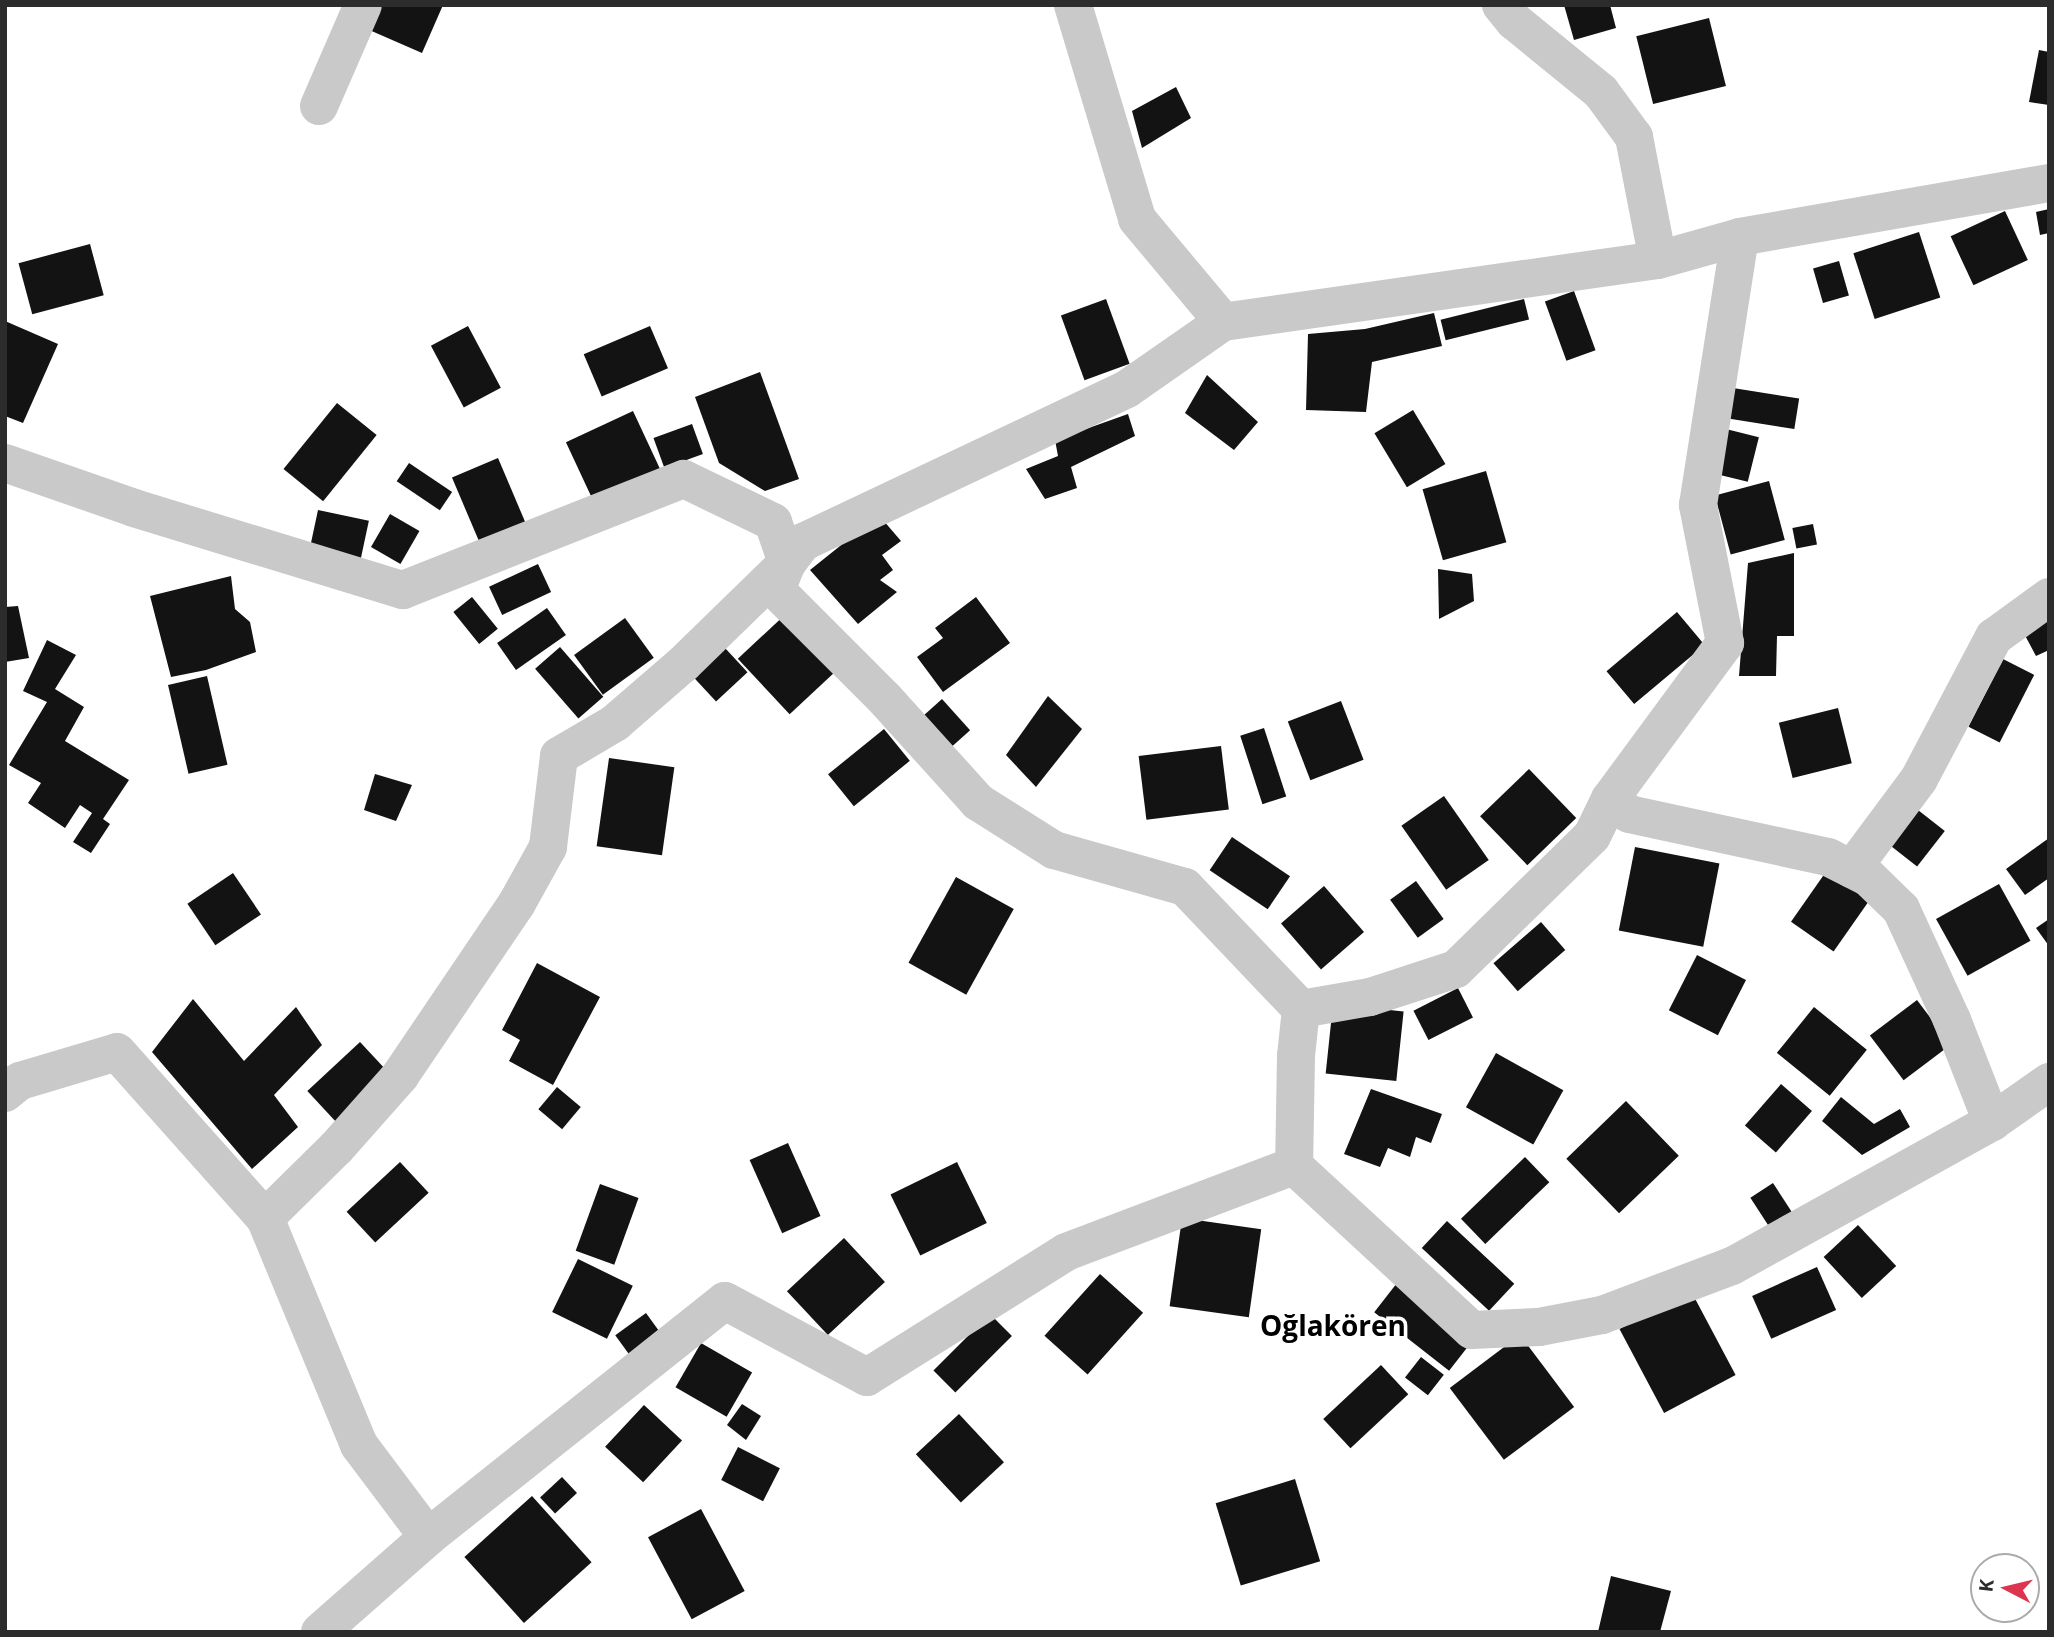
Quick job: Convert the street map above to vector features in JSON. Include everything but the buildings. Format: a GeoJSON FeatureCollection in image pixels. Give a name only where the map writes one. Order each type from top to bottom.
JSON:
{"type":"FeatureCollection","features":[{"type":"Feature","properties":{"kind":"street"},"geometry":{"type":"LineString","coordinates":[[319,106],[363,5]]}},
{"type":"Feature","properties":{"kind":"street"},"geometry":{"type":"LineString","coordinates":[[1073,5],[1137,219],[1223,322]]}},
{"type":"Feature","properties":{"kind":"street"},"geometry":{"type":"LineString","coordinates":[[1501,5],[1514,21],[1601,92],[1634,138],[1658,260]]}},
{"type":"Feature","properties":{"kind":"street"},"geometry":{"type":"LineString","coordinates":[[265,1218],[337,1148],[400,1076],[517,903],[548,847],[559,755],[615,723],[683,664],[787,563],[803,542],[1127,389],[1223,322],[1658,260],[1740,237],[2049,183]]}},
{"type":"Feature","properties":{"kind":"street"},"geometry":{"type":"LineString","coordinates":[[1301,1009],[1370,997],[1456,969],[1592,836],[1610,799],[1725,643],[1698,505],[1740,237]]}},
{"type":"Feature","properties":{"kind":"street"},"geometry":{"type":"LineString","coordinates":[[5,463],[134,508],[402,590],[684,479],[773,522],[787,563],[776,590],[885,699],[978,802],[1054,850],[1185,887],[1301,1009],[1296,1056],[1294,1167],[1472,1331],[1539,1328],[1602,1315],[1732,1266],[1992,1122],[2049,1082]]}},
{"type":"Feature","properties":{"kind":"street"},"geometry":{"type":"LineString","coordinates":[[1852,869],[1919,779],[1994,637],[2049,597]]}},
{"type":"Feature","properties":{"kind":"street"},"geometry":{"type":"LineString","coordinates":[[1610,799],[1629,814],[1828,857],[1869,878],[1901,909],[1952,1020],[1992,1122]]}},
{"type":"Feature","properties":{"kind":"street"},"geometry":{"type":"LineString","coordinates":[[5,1093],[20,1081],[117,1052],[265,1218],[359,1445],[428,1538]]}},
{"type":"Feature","properties":{"kind":"street"},"geometry":{"type":"LineString","coordinates":[[320,1632],[428,1538],[724,1301],[867,1377],[1066,1252],[1294,1167]]}},
{"type":"Feature","properties":{"kind":"district","name":"Oğlakören"},"geometry":{"type":"Point","coordinates":[1333,1325]}}]}
